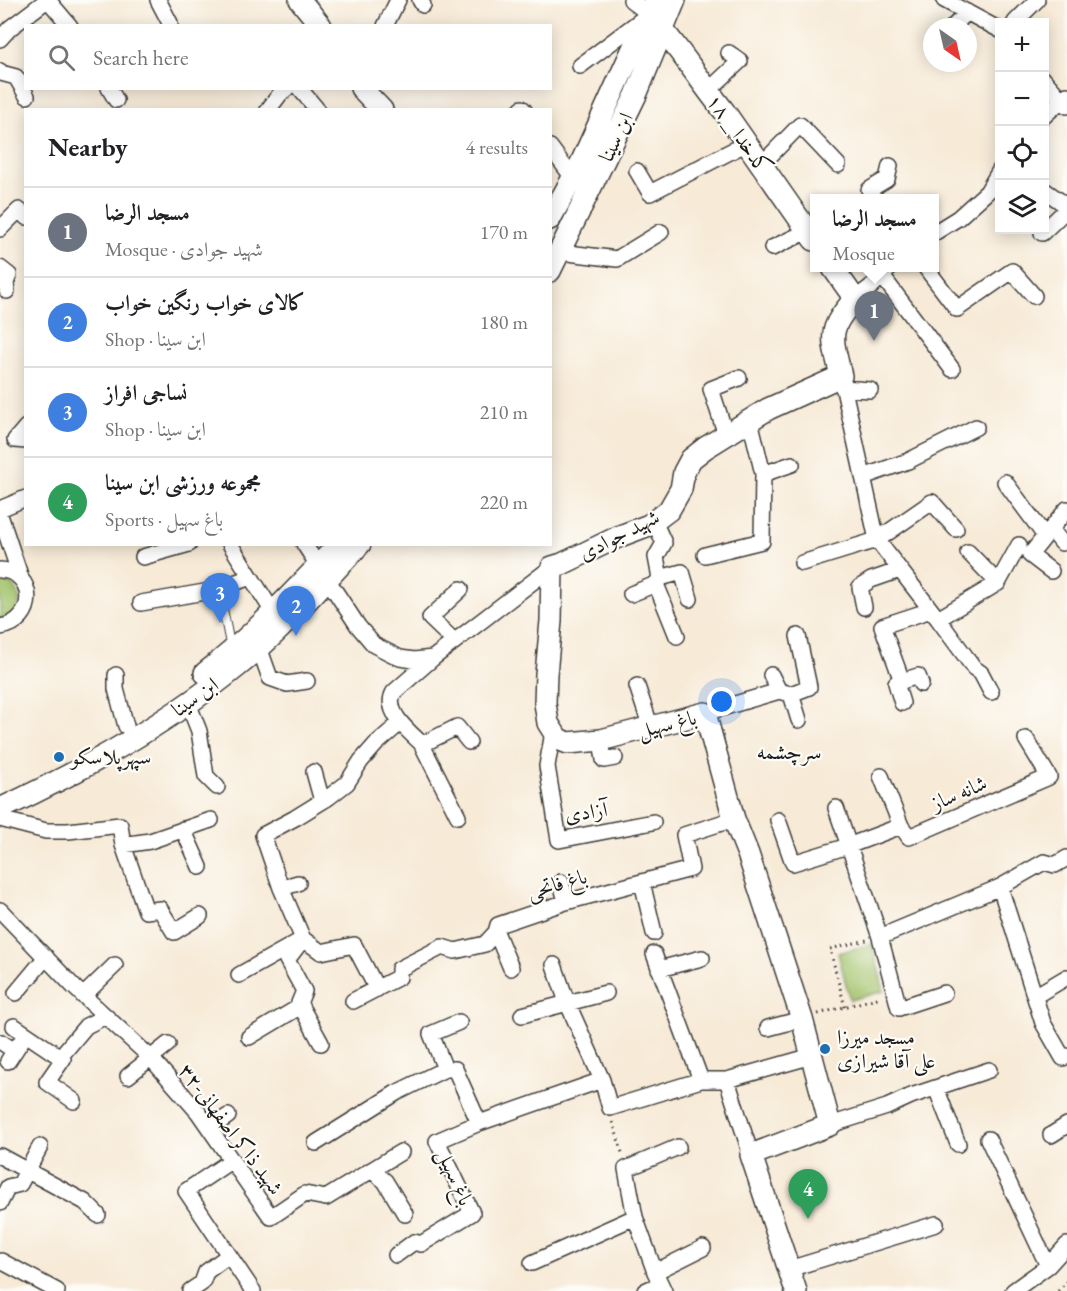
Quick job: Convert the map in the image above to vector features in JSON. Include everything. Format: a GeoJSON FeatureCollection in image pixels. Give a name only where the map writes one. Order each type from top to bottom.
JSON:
{"type":"FeatureCollection","features":[{"type":"Feature","properties":{"kind":"street"},"geometry":{"type":"LineString","coordinates":[[2,34],[47,0],[68,24]]}},
{"type":"Feature","properties":{"kind":"street"},"geometry":{"type":"LineString","coordinates":[[158,0],[170,24]]}},
{"type":"Feature","properties":{"kind":"street"},"geometry":{"type":"LineString","coordinates":[[300,0],[319,24]]}},
{"type":"Feature","properties":{"kind":"street"},"geometry":{"type":"LineString","coordinates":[[386,24],[398,0]]}},
{"type":"Feature","properties":{"kind":"street"},"geometry":{"type":"LineString","coordinates":[[580,66],[655,14],[631,0]]}},
{"type":"Feature","properties":{"kind":"street","name":"ابن سینا"},"geometry":{"type":"LineString","coordinates":[[552,215],[655,14],[675,0]]}},
{"type":"Feature","properties":{"kind":"street"},"geometry":{"type":"LineString","coordinates":[[944,0],[995,28]]}},
{"type":"Feature","properties":{"kind":"street"},"geometry":{"type":"LineString","coordinates":[[1019,18],[1037,0]]}},
{"type":"Feature","properties":{"kind":"street"},"geometry":{"type":"LineString","coordinates":[[961,18],[967,12]]}},
{"type":"Feature","properties":{"kind":"street","name":"ابن سینا"},"geometry":{"type":"LineString","coordinates":[[552,267],[636,95],[655,14]]}},
{"type":"Feature","properties":{"kind":"street","name":"۱۸ _ کدخدا"},"geometry":{"type":"LineString","coordinates":[[655,14],[810,234]]}},
{"type":"Feature","properties":{"kind":"street"},"geometry":{"type":"LineString","coordinates":[[708,91],[740,61],[729,53]]}},
{"type":"Feature","properties":{"kind":"street"},"geometry":{"type":"LineString","coordinates":[[0,71],[16,77],[27,96]]}},
{"type":"Feature","properties":{"kind":"street"},"geometry":{"type":"LineString","coordinates":[[1049,85],[1065,100],[1049,112]]}},
{"type":"Feature","properties":{"kind":"street"},"geometry":{"type":"LineString","coordinates":[[270,108],[285,90]]}},
{"type":"Feature","properties":{"kind":"street"},"geometry":{"type":"LineString","coordinates":[[301,90],[316,108]]}},
{"type":"Feature","properties":{"kind":"street"},"geometry":{"type":"LineString","coordinates":[[363,90],[379,108]]}},
{"type":"Feature","properties":{"kind":"street"},"geometry":{"type":"LineString","coordinates":[[762,164],[800,125],[838,165]]}},
{"type":"Feature","properties":{"kind":"street"},"geometry":{"type":"LineString","coordinates":[[638,171],[650,193],[747,143]]}},
{"type":"Feature","properties":{"kind":"street"},"geometry":{"type":"LineString","coordinates":[[552,150],[573,178]]}},
{"type":"Feature","properties":{"kind":"street"},"geometry":{"type":"LineString","coordinates":[[872,194],[869,190],[887,179],[890,166]]}},
{"type":"Feature","properties":{"kind":"street"},"geometry":{"type":"LineString","coordinates":[[939,230],[958,218],[987,192],[995,177]]}},
{"type":"Feature","properties":{"kind":"street"},"geometry":{"type":"LineString","coordinates":[[1049,194],[1067,208],[1049,225]]}},
{"type":"Feature","properties":{"kind":"street"},"geometry":{"type":"LineString","coordinates":[[0,230],[22,214]]}},
{"type":"Feature","properties":{"kind":"street"},"geometry":{"type":"LineString","coordinates":[[560,252],[617,259],[661,232]]}},
{"type":"Feature","properties":{"kind":"street"},"geometry":{"type":"LineString","coordinates":[[772,248],[810,235]]}},
{"type":"Feature","properties":{"kind":"street"},"geometry":{"type":"LineString","coordinates":[[0,268],[9,274],[6,283],[7,291]]}},
{"type":"Feature","properties":{"kind":"street"},"geometry":{"type":"LineString","coordinates":[[930,272],[957,309],[1012,271],[1034,296]]}},
{"type":"Feature","properties":{"kind":"street"},"geometry":{"type":"LineString","coordinates":[[836,272],[855,299]]}},
{"type":"Feature","properties":{"kind":"street"},"geometry":{"type":"LineString","coordinates":[[952,369],[886,272],[855,299],[843,312],[834,327],[833,342],[877,540],[974,668],[981,673],[991,692]]}},
{"type":"Feature","properties":{"kind":"street"},"geometry":{"type":"LineString","coordinates":[[726,435],[711,389],[740,378]]}},
{"type":"Feature","properties":{"kind":"street"},"geometry":{"type":"LineString","coordinates":[[842,382],[870,390]]}},
{"type":"Feature","properties":{"kind":"street","name":"شهید جوادی"},"geometry":{"type":"LineString","coordinates":[[400,723],[391,702],[394,692],[454,641],[552,567],[649,525],[669,510],[681,489],[684,472],[691,459],[705,448],[768,409],[842,382]]}},
{"type":"Feature","properties":{"kind":"street"},"geometry":{"type":"LineString","coordinates":[[705,555],[762,541],[763,474],[750,420]]}},
{"type":"Feature","properties":{"kind":"street"},"geometry":{"type":"LineString","coordinates":[[863,477],[908,461],[976,427]]}},
{"type":"Feature","properties":{"kind":"street"},"geometry":{"type":"LineString","coordinates":[[24,430],[15,440],[24,441]]}},
{"type":"Feature","properties":{"kind":"street"},"geometry":{"type":"LineString","coordinates":[[763,474],[792,464]]}},
{"type":"Feature","properties":{"kind":"street"},"geometry":{"type":"LineString","coordinates":[[1005,482],[1048,533],[1062,543]]}},
{"type":"Feature","properties":{"kind":"street"},"geometry":{"type":"LineString","coordinates":[[0,509],[24,499]]}},
{"type":"Feature","properties":{"kind":"street"},"geometry":{"type":"LineString","coordinates":[[802,563],[877,540],[932,502],[956,529]]}},
{"type":"Feature","properties":{"kind":"street"},"geometry":{"type":"LineString","coordinates":[[1051,571],[1030,555],[1067,509]]}},
{"type":"Feature","properties":{"kind":"street"},"geometry":{"type":"LineString","coordinates":[[0,515],[28,595],[28,604],[19,620],[11,625],[0,627]]}},
{"type":"Feature","properties":{"kind":"street"},"geometry":{"type":"LineString","coordinates":[[654,521],[664,543],[656,557],[658,581],[677,636]]}},
{"type":"Feature","properties":{"kind":"street"},"geometry":{"type":"LineString","coordinates":[[902,681],[882,626],[935,614],[998,584],[1019,545]]}},
{"type":"Feature","properties":{"kind":"street"},"geometry":{"type":"LineString","coordinates":[[143,557],[182,546]]}},
{"type":"Feature","properties":{"kind":"street"},"geometry":{"type":"LineString","coordinates":[[231,546],[273,612]]}},
{"type":"Feature","properties":{"kind":"street"},"geometry":{"type":"LineString","coordinates":[[305,546],[358,626],[374,645],[399,658],[414,660],[433,658]]}},
{"type":"Feature","properties":{"kind":"street","name":"ابن سینا"},"geometry":{"type":"LineString","coordinates":[[0,809],[108,753],[188,703],[238,666],[303,606],[338,546]]}},
{"type":"Feature","properties":{"kind":"street","name":"ابن سینا"},"geometry":{"type":"LineString","coordinates":[[0,793],[126,726],[177,695],[232,652],[273,612],[357,546]]}},
{"type":"Feature","properties":{"kind":"street"},"geometry":{"type":"LineString","coordinates":[[968,552],[998,584]]}},
{"type":"Feature","properties":{"kind":"street"},"geometry":{"type":"LineString","coordinates":[[552,567],[551,621],[544,703],[548,723],[553,732]]}},
{"type":"Feature","properties":{"kind":"street"},"geometry":{"type":"LineString","coordinates":[[0,570],[14,573],[21,578]]}},
{"type":"Feature","properties":{"kind":"street"},"geometry":{"type":"LineString","coordinates":[[864,607],[860,587],[871,580],[900,570]]}},
{"type":"Feature","properties":{"kind":"street"},"geometry":{"type":"LineString","coordinates":[[632,594],[682,572],[690,599]]}},
{"type":"Feature","properties":{"kind":"street"},"geometry":{"type":"LineString","coordinates":[[141,603],[219,589],[250,577]]}},
{"type":"Feature","properties":{"kind":"street"},"geometry":{"type":"LineString","coordinates":[[454,641],[430,618],[461,589]]}},
{"type":"Feature","properties":{"kind":"street"},"geometry":{"type":"LineString","coordinates":[[705,713],[809,687],[798,636]]}},
{"type":"Feature","properties":{"kind":"street"},"geometry":{"type":"LineString","coordinates":[[259,647],[270,678],[287,684],[307,681]]}},
{"type":"Feature","properties":{"kind":"street"},"geometry":{"type":"LineString","coordinates":[[116,675],[116,689],[126,726]]}},
{"type":"Feature","properties":{"kind":"street"},"geometry":{"type":"LineString","coordinates":[[771,675],[785,693],[799,720]]}},
{"type":"Feature","properties":{"kind":"street"},"geometry":{"type":"LineString","coordinates":[[902,703],[896,683],[918,676],[921,684]]}},
{"type":"Feature","properties":{"kind":"street"},"geometry":{"type":"LineString","coordinates":[[637,686],[651,728]]}},
{"type":"Feature","properties":{"kind":"street"},"geometry":{"type":"LineString","coordinates":[[188,703],[199,732],[206,776],[217,787]]}},
{"type":"Feature","properties":{"kind":"street","name":"باغ سهیل"},"geometry":{"type":"LineString","coordinates":[[553,732],[558,739],[568,743],[601,740],[705,713],[734,819],[748,854],[802,1019],[830,1125]]}},
{"type":"Feature","properties":{"kind":"street"},"geometry":{"type":"LineString","coordinates":[[376,989],[354,945],[321,952],[303,939],[281,888],[263,835],[295,818],[347,783],[361,761],[376,744],[400,723],[421,743],[459,816]]}},
{"type":"Feature","properties":{"kind":"street"},"geometry":{"type":"LineString","coordinates":[[421,743],[457,727],[469,742]]}},
{"type":"Feature","properties":{"kind":"street","name":"آزادی"},"geometry":{"type":"LineString","coordinates":[[553,732],[547,766],[559,840],[653,822]]}},
{"type":"Feature","properties":{"kind":"street","name":"شانه ساز"},"geometry":{"type":"LineString","coordinates":[[901,826],[909,837],[1048,777],[1026,739]]}},
{"type":"Feature","properties":{"kind":"street"},"geometry":{"type":"LineString","coordinates":[[601,740],[604,760],[615,758]]}},
{"type":"Feature","properties":{"kind":"street"},"geometry":{"type":"LineString","coordinates":[[314,772],[322,801]]}},
{"type":"Feature","properties":{"kind":"street"},"geometry":{"type":"LineString","coordinates":[[778,820],[793,863],[901,826],[882,776]]}},
{"type":"Feature","properties":{"kind":"street"},"geometry":{"type":"LineString","coordinates":[[836,808],[880,937],[899,1008],[944,993]]}},
{"type":"Feature","properties":{"kind":"street"},"geometry":{"type":"LineString","coordinates":[[0,819],[46,831],[120,825],[123,845],[146,911],[160,909],[174,932],[201,916]]}},
{"type":"Feature","properties":{"kind":"street","name":"باغ فاتحی"},"geometry":{"type":"LineString","coordinates":[[353,1001],[399,977],[399,969],[442,947],[455,951],[485,944],[496,932],[498,925],[566,902],[691,869],[684,835],[734,819]]}},
{"type":"Feature","properties":{"kind":"street"},"geometry":{"type":"LineString","coordinates":[[123,845],[150,841],[211,820]]}},
{"type":"Feature","properties":{"kind":"street"},"geometry":{"type":"LineString","coordinates":[[183,829],[200,867]]}},
{"type":"Feature","properties":{"kind":"street"},"geometry":{"type":"LineString","coordinates":[[880,937],[1000,886],[1044,862],[1055,866],[1067,858]]}},
{"type":"Feature","properties":{"kind":"street"},"geometry":{"type":"LineString","coordinates":[[561,882],[566,902]]}},
{"type":"Feature","properties":{"kind":"street"},"geometry":{"type":"LineString","coordinates":[[642,882],[654,933]]}},
{"type":"Feature","properties":{"kind":"street"},"geometry":{"type":"LineString","coordinates":[[281,888],[298,883]]}},
{"type":"Feature","properties":{"kind":"street"},"geometry":{"type":"LineString","coordinates":[[1000,886],[1043,1023],[1063,1058],[1067,1056]]}},
{"type":"Feature","properties":{"kind":"street","name":"۳۲-شهید ذاکر اصفهانی"},"geometry":{"type":"LineString","coordinates":[[0,910],[83,996],[150,1057],[198,1112],[271,1217],[305,1194],[326,1198],[401,1152]]}},
{"type":"Feature","properties":{"kind":"street"},"geometry":{"type":"LineString","coordinates":[[496,932],[511,968]]}},
{"type":"Feature","properties":{"kind":"street"},"geometry":{"type":"LineString","coordinates":[[239,975],[303,939]]}},
{"type":"Feature","properties":{"kind":"street"},"geometry":{"type":"LineString","coordinates":[[303,939],[287,960],[304,991],[298,1003],[321,1044]]}},
{"type":"Feature","properties":{"kind":"street"},"geometry":{"type":"LineString","coordinates":[[16,993],[46,957]]}},
{"type":"Feature","properties":{"kind":"street"},"geometry":{"type":"LineString","coordinates":[[701,1080],[656,961],[702,958]]}},
{"type":"Feature","properties":{"kind":"street"},"geometry":{"type":"LineString","coordinates":[[83,996],[115,965]]}},
{"type":"Feature","properties":{"kind":"street"},"geometry":{"type":"LineString","coordinates":[[554,965],[567,1002],[602,1080],[610,1108],[701,1080],[727,1080],[812,1056]]}},
{"type":"Feature","properties":{"kind":"street"},"geometry":{"type":"LineString","coordinates":[[1035,996],[1067,977]]}},
{"type":"Feature","properties":{"kind":"street"},"geometry":{"type":"LineString","coordinates":[[522,1015],[606,993]]}},
{"type":"Feature","properties":{"kind":"street"},"geometry":{"type":"LineString","coordinates":[[249,1037],[300,1006]]}},
{"type":"Feature","properties":{"kind":"street"},"geometry":{"type":"LineString","coordinates":[[60,1057],[86,1026],[106,1016]]}},
{"type":"Feature","properties":{"kind":"street"},"geometry":{"type":"LineString","coordinates":[[768,1028],[802,1019]]}},
{"type":"Feature","properties":{"kind":"street"},"geometry":{"type":"LineString","coordinates":[[445,1069],[431,1034],[459,1022]]}},
{"type":"Feature","properties":{"kind":"street"},"geometry":{"type":"LineString","coordinates":[[1,1042],[11,1056],[20,1030],[63,1059],[47,1082],[74,1101]]}},
{"type":"Feature","properties":{"kind":"street"},"geometry":{"type":"LineString","coordinates":[[128,1076],[168,1044]]}},
{"type":"Feature","properties":{"kind":"street"},"geometry":{"type":"LineString","coordinates":[[316,1143],[396,1093],[445,1069],[455,1070],[479,1123]]}},
{"type":"Feature","properties":{"kind":"street"},"geometry":{"type":"LineString","coordinates":[[751,1155],[989,1070]]}},
{"type":"Feature","properties":{"kind":"street","name":"باغ سهیل"},"geometry":{"type":"LineString","coordinates":[[396,1255],[414,1242],[421,1244],[472,1213],[437,1141],[479,1123],[602,1080]]}},
{"type":"Feature","properties":{"kind":"street"},"geometry":{"type":"LineString","coordinates":[[727,1080],[796,1291]]}},
{"type":"Feature","properties":{"kind":"street"},"geometry":{"type":"LineString","coordinates":[[936,1088],[958,1144]]}},
{"type":"Feature","properties":{"kind":"street"},"geometry":{"type":"LineString","coordinates":[[210,1128],[228,1116]]}},
{"type":"Feature","properties":{"kind":"street"},"geometry":{"type":"LineString","coordinates":[[1051,1135],[1067,1125]]}},
{"type":"Feature","properties":{"kind":"street"},"geometry":{"type":"LineString","coordinates":[[988,1139],[1048,1266]]}},
{"type":"Feature","properties":{"kind":"street"},"geometry":{"type":"LineString","coordinates":[[0,1203],[8,1187],[20,1184],[40,1147]]}},
{"type":"Feature","properties":{"kind":"street"},"geometry":{"type":"LineString","coordinates":[[660,1282],[635,1216],[626,1169],[678,1147]]}},
{"type":"Feature","properties":{"kind":"street"},"geometry":{"type":"LineString","coordinates":[[0,1156],[85,1202],[98,1215]]}},
{"type":"Feature","properties":{"kind":"street"},"geometry":{"type":"LineString","coordinates":[[231,1160],[186,1191],[253,1291]]}},
{"type":"Feature","properties":{"kind":"street"},"geometry":{"type":"LineString","coordinates":[[371,1170],[385,1181],[405,1214]]}},
{"type":"Feature","properties":{"kind":"street"},"geometry":{"type":"LineString","coordinates":[[532,1263],[635,1216]]}},
{"type":"Feature","properties":{"kind":"street"},"geometry":{"type":"LineString","coordinates":[[789,1269],[936,1224]]}},
{"type":"Feature","properties":{"kind":"street"},"geometry":{"type":"LineString","coordinates":[[1013,1291],[1048,1266],[1067,1245]]}},
{"type":"Feature","properties":{"kind":"street"},"geometry":{"type":"LineString","coordinates":[[645,1291],[703,1248]]}},
{"type":"Feature","properties":{"kind":"street"},"geometry":{"type":"LineString","coordinates":[[190,1291],[202,1282],[206,1272],[229,1255]]}},
{"type":"Feature","properties":{"kind":"street"},"geometry":{"type":"LineString","coordinates":[[0,1263],[1,1261],[57,1291]]}},
{"type":"Feature","properties":{"kind":"lane"},"geometry":{"type":"LineString","coordinates":[[219,589],[232,652]]}},
{"type":"Feature","properties":{"kind":"path"},"geometry":{"type":"LineString","coordinates":[[845,1007],[830,949],[880,937]]}},
{"type":"Feature","properties":{"kind":"path"},"geometry":{"type":"LineString","coordinates":[[802,1019],[895,992]]}},
{"type":"Feature","properties":{"kind":"path"},"geometry":{"type":"LineString","coordinates":[[610,1108],[626,1169]]}},
{"type":"Feature","properties":{"kind":"path"},"geometry":{"type":"LineString","coordinates":[[1058,1291],[1067,1281]]}},
{"type":"Feature","properties":{"kind":"green space"},"geometry":{"type":"Polygon","coordinates":[[[0,580],[14,587],[19,600],[14,612],[0,619],[0,580]]]}},
{"type":"Feature","properties":{"kind":"green space"},"geometry":{"type":"Polygon","coordinates":[[[872,944],[884,991],[850,1000],[838,953],[872,944]]]}},
{"type":"Feature","properties":{"kind":"place","name":"مسجد الرضا"},"geometry":{"type":"Point","coordinates":[874,341]}},
{"type":"Feature","properties":{"kind":"place","name":"نساجی افراز"},"geometry":{"type":"Point","coordinates":[220,623]}},
{"type":"Feature","properties":{"kind":"place","name":"کالای خواب رنگین خواب"},"geometry":{"type":"Point","coordinates":[296,636]}},
{"type":"Feature","properties":{"kind":"place","name":"سپهرپلاسکو"},"geometry":{"type":"Point","coordinates":[59,757]}},
{"type":"Feature","properties":{"kind":"place","name":"مسجد میرزا علی آقا شیرازی"},"geometry":{"type":"Point","coordinates":[825,1049]}},
{"type":"Feature","properties":{"kind":"place","name":"مجموعه ورزشی ابن سینا"},"geometry":{"type":"Point","coordinates":[808,1219]}},
{"type":"Feature","properties":{"kind":"district","name":"سرچشمه"},"geometry":{"type":"Point","coordinates":[789,751]}}]}
